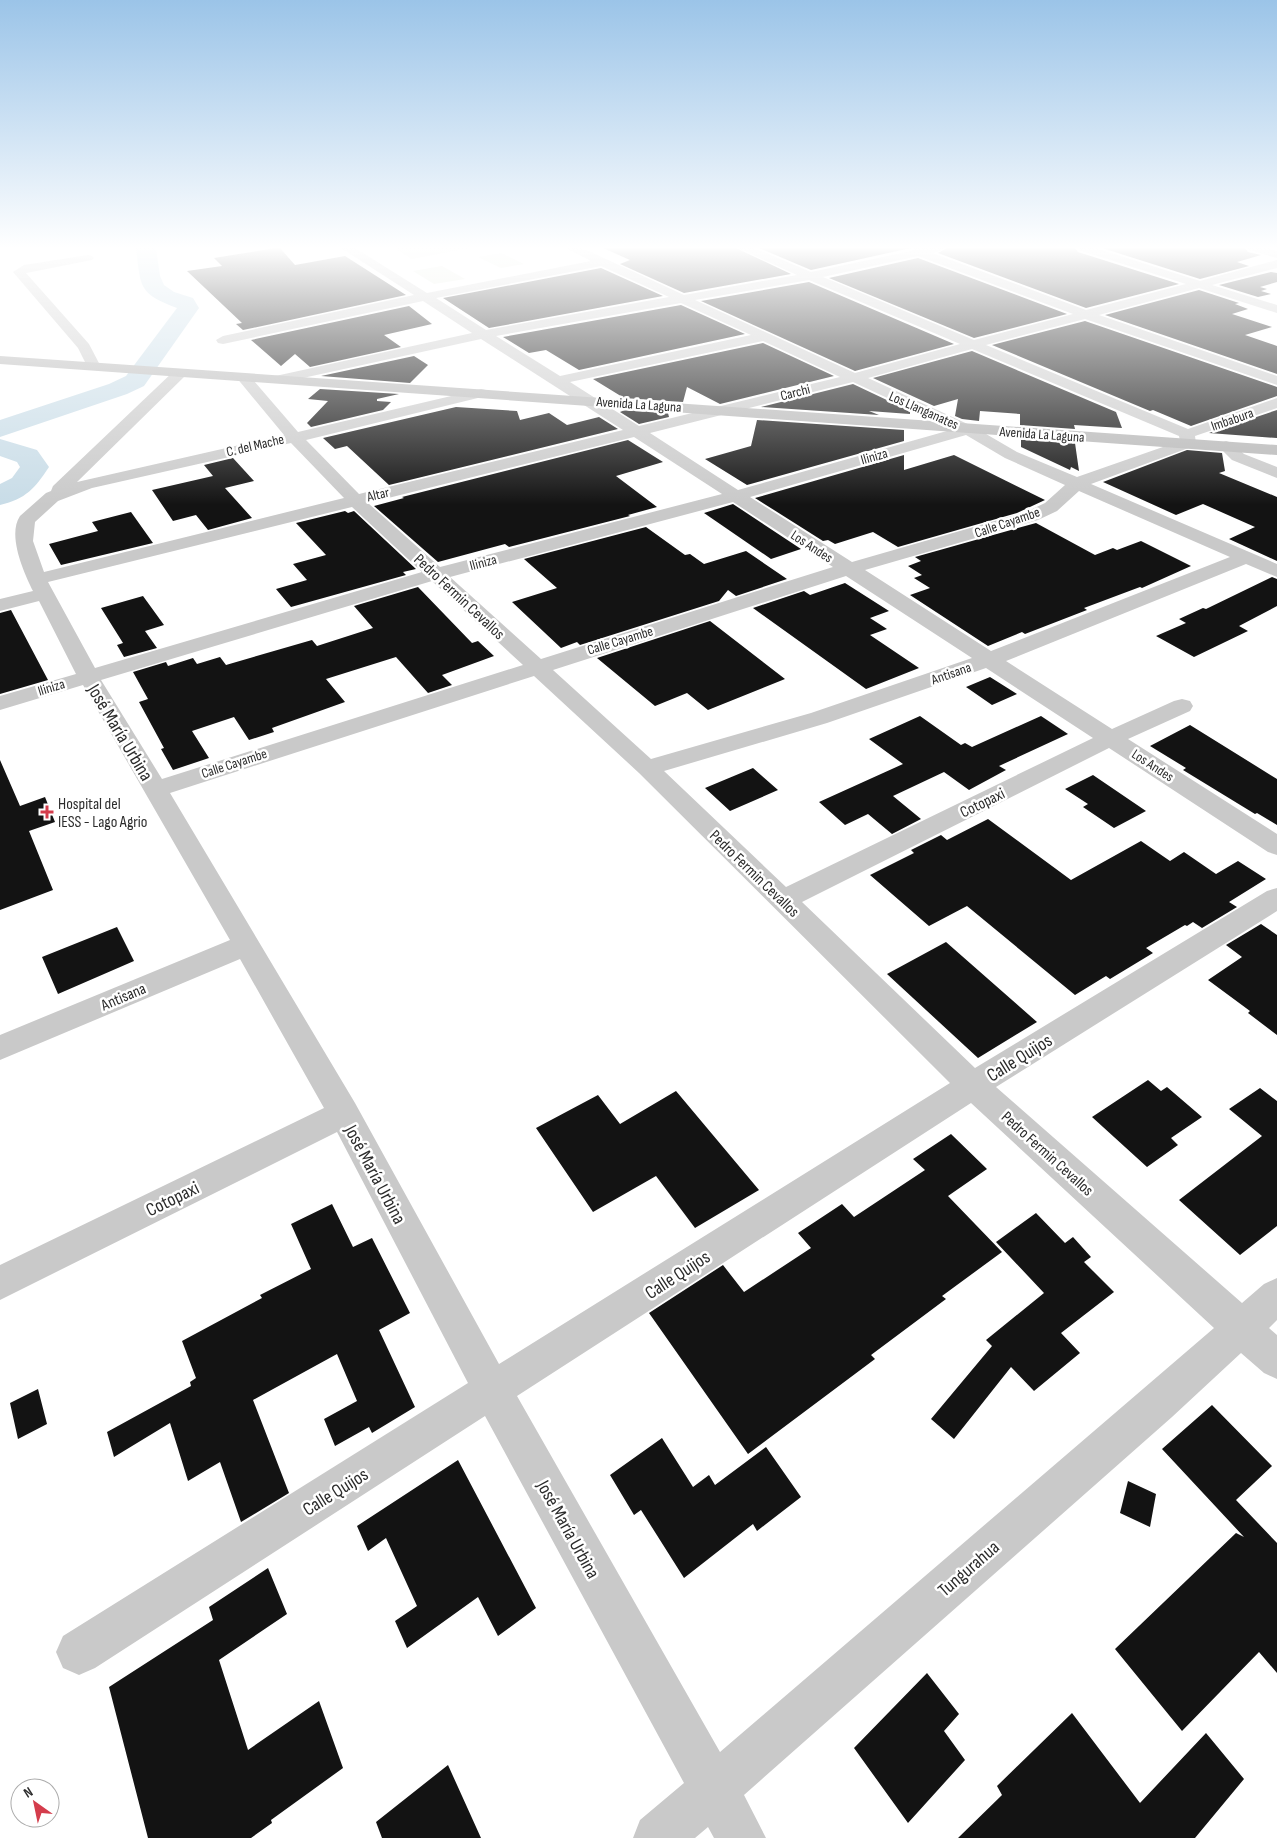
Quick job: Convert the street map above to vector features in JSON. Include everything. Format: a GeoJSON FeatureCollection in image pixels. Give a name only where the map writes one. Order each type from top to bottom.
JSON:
{"type":"FeatureCollection","features":[{"type":"Feature","properties":{"kind":"street"},"geometry":{"type":"LineString","coordinates":[[73,334],[84,347],[94,367]]}},
{"type":"Feature","properties":{"kind":"street"},"geometry":{"type":"LineString","coordinates":[[223,340],[252,334]]}},
{"type":"Feature","properties":{"kind":"street"},"geometry":{"type":"LineString","coordinates":[[280,378],[484,334]]}},
{"type":"Feature","properties":{"kind":"street","name":"Los Andes"},"geometry":{"type":"LineString","coordinates":[[484,334],[1277,846]]}},
{"type":"Feature","properties":{"kind":"street","name":"Los Llanganates"},"geometry":{"type":"LineString","coordinates":[[761,334],[968,430],[1011,455],[1277,571]]}},
{"type":"Feature","properties":{"kind":"street"},"geometry":{"type":"LineString","coordinates":[[949,334],[1187,439]]}},
{"type":"Feature","properties":{"kind":"street","name":"Carchi"},"geometry":{"type":"LineString","coordinates":[[719,410],[853,378],[1014,334]]}},
{"type":"Feature","properties":{"kind":"street"},"geometry":{"type":"LineString","coordinates":[[1141,334],[1277,381]]}},
{"type":"Feature","properties":{"kind":"street"},"geometry":{"type":"LineString","coordinates":[[557,381],[766,336]]}},
{"type":"Feature","properties":{"kind":"street","name":"Avenida La Laguna"},"geometry":{"type":"LineString","coordinates":[[0,360],[588,400],[968,430],[1187,439],[1226,446],[1277,450]]}},
{"type":"Feature","properties":{"kind":"street","name":"José María Urbina"},"geometry":{"type":"LineString","coordinates":[[180,372],[26,520],[24,541],[41,587],[88,676],[156,788],[344,1113],[493,1391],[741,1838]]}},
{"type":"Feature","properties":{"kind":"street","name":"Pedro Fermin Cevallos"},"geometry":{"type":"LineString","coordinates":[[243,377],[293,436],[355,500],[647,768],[973,1085],[1277,1360]]}},
{"type":"Feature","properties":{"kind":"street","name":"C. del Mache"},"geometry":{"type":"LineString","coordinates":[[44,504],[87,484],[293,436],[391,416],[481,393]]}},
{"type":"Feature","properties":{"kind":"street","name":"Imbabura"},"geometry":{"type":"LineString","coordinates":[[1077,483],[1277,403]]}},
{"type":"Feature","properties":{"kind":"street","name":"Altar"},"geometry":{"type":"LineString","coordinates":[[0,605],[41,587],[355,500],[637,432],[719,410]]}},
{"type":"Feature","properties":{"kind":"street","name":"Iliniza"},"geometry":{"type":"LineString","coordinates":[[0,703],[437,574],[735,496],[968,430]]}},
{"type":"Feature","properties":{"kind":"street"},"geometry":{"type":"LineString","coordinates":[[1226,446],[1238,457],[1277,473]]}},
{"type":"Feature","properties":{"kind":"street","name":"Calle Cayambe"},"geometry":{"type":"LineString","coordinates":[[156,788],[848,569],[1032,516],[1051,506],[1077,483]]}},
{"type":"Feature","properties":{"kind":"street","name":"Antisana"},"geometry":{"type":"LineString","coordinates":[[647,768],[819,718],[991,660],[1247,557]]}},
{"type":"Feature","properties":{"kind":"street","name":"Cotopaxi"},"geometry":{"type":"LineString","coordinates":[[783,900],[1111,738],[1182,706]]}},
{"type":"Feature","properties":{"kind":"street","name":"Calle Quijos"},"geometry":{"type":"LineString","coordinates":[[79,1652],[973,1085],[1277,898]]}},
{"type":"Feature","properties":{"kind":"street","name":"Antisana"},"geometry":{"type":"LineString","coordinates":[[0,1048],[246,945]]}},
{"type":"Feature","properties":{"kind":"street","name":"Cotopaxi"},"geometry":{"type":"LineString","coordinates":[[0,1283],[344,1113]]}},
{"type":"Feature","properties":{"kind":"street","name":"Tungurahua"},"geometry":{"type":"LineString","coordinates":[[658,1838],[1151,1409],[1277,1296]]}},
{"type":"Feature","properties":{"kind":"building"},"geometry":{"type":"Polygon","coordinates":[[[280,334],[389,334],[384,335],[401,347],[310,367],[295,354],[281,366],[251,340],[280,334]]]}},
{"type":"Feature","properties":{"kind":"building"},"geometry":{"type":"Polygon","coordinates":[[[521,334],[745,334],[579,370],[546,350],[529,353],[503,337],[521,334]]]}},
{"type":"Feature","properties":{"kind":"building"},"geometry":{"type":"Polygon","coordinates":[[[773,334],[930,334],[954,344],[855,371],[773,334]]]}},
{"type":"Feature","properties":{"kind":"building"},"geometry":{"type":"Polygon","coordinates":[[[964,334],[990,334],[974,338],[964,334]]]}},
{"type":"Feature","properties":{"kind":"building"},"geometry":{"type":"Polygon","coordinates":[[[1036,334],[1122,334],[1277,387],[1277,396],[1191,426],[1153,410],[1150,411],[992,345],[1036,334]]]}},
{"type":"Feature","properties":{"kind":"building"},"geometry":{"type":"Polygon","coordinates":[[[1160,334],[1249,334],[1245,335],[1277,346],[1277,374],[1160,334]]]}},
{"type":"Feature","properties":{"kind":"building"},"geometry":{"type":"Polygon","coordinates":[[[763,343],[834,376],[720,404],[687,387],[683,402],[624,398],[593,379],[763,343]]]}},
{"type":"Feature","properties":{"kind":"building"},"geometry":{"type":"Polygon","coordinates":[[[972,351],[1116,412],[1122,428],[1074,425],[1075,429],[1020,425],[1020,414],[980,411],[979,421],[962,419],[955,416],[958,399],[934,406],[873,378],[972,351]]]}},
{"type":"Feature","properties":{"kind":"building"},"geometry":{"type":"Polygon","coordinates":[[[414,356],[428,365],[410,383],[321,376],[414,356]]]}},
{"type":"Feature","properties":{"kind":"building"},"geometry":{"type":"Polygon","coordinates":[[[853,384],[910,411],[910,414],[869,411],[879,415],[761,407],[853,384]]]}},
{"type":"Feature","properties":{"kind":"building"},"geometry":{"type":"Polygon","coordinates":[[[320,389],[399,394],[377,399],[377,401],[391,402],[383,410],[311,427],[307,423],[328,401],[308,399],[320,389]]]}},
{"type":"Feature","properties":{"kind":"building"},"geometry":{"type":"Polygon","coordinates":[[[456,407],[517,411],[520,420],[549,413],[567,425],[599,417],[618,429],[389,485],[347,446],[335,449],[323,438],[456,407]]]}},
{"type":"Feature","properties":{"kind":"building"},"geometry":{"type":"Polygon","coordinates":[[[625,410],[668,413],[669,417],[639,424],[620,412],[625,410]]]}},
{"type":"Feature","properties":{"kind":"building"},"geometry":{"type":"Polygon","coordinates":[[[1277,410],[1277,438],[1209,433],[1277,410]]]}},
{"type":"Feature","properties":{"kind":"building"},"geometry":{"type":"Polygon","coordinates":[[[757,420],[904,430],[904,441],[747,485],[705,459],[751,446],[757,420]]]}},
{"type":"Feature","properties":{"kind":"building"},"geometry":{"type":"Polygon","coordinates":[[[1021,439],[1075,443],[1079,471],[1071,467],[1070,470],[1021,447],[1021,439]]]}},
{"type":"Feature","properties":{"kind":"building"},"geometry":{"type":"Polygon","coordinates":[[[628,440],[663,462],[616,476],[657,507],[628,515],[630,516],[509,547],[505,544],[438,562],[374,506],[404,498],[402,497],[628,440]]]}},
{"type":"Feature","properties":{"kind":"building"},"geometry":{"type":"Polygon","coordinates":[[[1187,450],[1222,453],[1225,471],[1219,473],[1277,497],[1277,561],[1229,539],[1255,527],[1203,504],[1176,515],[1103,482],[1187,450]]]}},
{"type":"Feature","properties":{"kind":"building"},"geometry":{"type":"Polygon","coordinates":[[[904,455],[904,470],[954,455],[1045,500],[1017,513],[898,547],[873,532],[835,544],[828,540],[823,541],[755,498],[904,455]]]}},
{"type":"Feature","properties":{"kind":"building"},"geometry":{"type":"Polygon","coordinates":[[[233,458],[254,481],[225,488],[252,518],[208,530],[196,515],[173,521],[152,490],[213,476],[204,465],[233,458]]]}},
{"type":"Feature","properties":{"kind":"building"},"geometry":{"type":"Polygon","coordinates":[[[733,504],[801,549],[771,559],[704,513],[733,504]]]}},
{"type":"Feature","properties":{"kind":"building"},"geometry":{"type":"Polygon","coordinates":[[[345,511],[348,513],[354,511],[416,569],[403,572],[406,575],[291,607],[276,589],[307,580],[293,564],[326,555],[296,523],[345,511]]]}},
{"type":"Feature","properties":{"kind":"building"},"geometry":{"type":"Polygon","coordinates":[[[131,512],[153,543],[61,565],[49,544],[98,531],[92,522],[131,512]]]}},
{"type":"Feature","properties":{"kind":"building"},"geometry":{"type":"Polygon","coordinates":[[[1036,523],[1095,555],[1113,548],[1117,550],[1141,541],[1191,566],[1142,588],[1140,587],[1084,608],[1087,610],[1025,634],[1022,632],[988,646],[910,595],[930,588],[914,578],[922,575],[908,566],[921,561],[915,557],[1036,523]]]}},
{"type":"Feature","properties":{"kind":"building"},"geometry":{"type":"Polygon","coordinates":[[[646,527],[685,555],[690,554],[704,564],[746,551],[787,579],[736,596],[728,590],[719,601],[580,645],[577,642],[561,648],[512,602],[557,588],[524,559],[646,527]]]}},
{"type":"Feature","properties":{"kind":"building"},"geometry":{"type":"Polygon","coordinates":[[[1272,577],[1277,579],[1277,606],[1239,626],[1248,631],[1194,657],[1156,636],[1186,623],[1179,619],[1203,608],[1206,609],[1272,577]]]}},
{"type":"Feature","properties":{"kind":"building"},"geometry":{"type":"Polygon","coordinates":[[[845,583],[889,611],[870,618],[887,629],[870,635],[919,668],[866,689],[753,608],[804,591],[810,595],[845,583]]]}},
{"type":"Feature","properties":{"kind":"building"},"geometry":{"type":"Polygon","coordinates":[[[418,587],[472,643],[478,641],[494,656],[442,675],[452,685],[428,693],[396,657],[326,679],[345,702],[272,728],[274,732],[249,740],[234,717],[192,731],[209,758],[173,770],[161,749],[164,748],[139,702],[148,699],[133,672],[166,662],[168,666],[193,658],[197,664],[220,657],[226,665],[312,640],[317,646],[373,628],[354,606],[418,587]]]}},
{"type":"Feature","properties":{"kind":"building"},"geometry":{"type":"Polygon","coordinates":[[[143,596],[164,625],[145,631],[157,648],[124,657],[117,645],[123,643],[101,608],[143,596]]]}},
{"type":"Feature","properties":{"kind":"building"},"geometry":{"type":"Polygon","coordinates":[[[11,610],[48,680],[0,694],[0,613],[11,610]]]}},
{"type":"Feature","properties":{"kind":"building"},"geometry":{"type":"Polygon","coordinates":[[[710,621],[785,679],[708,710],[687,693],[655,706],[597,658],[710,621]]]}},
{"type":"Feature","properties":{"kind":"building"},"geometry":{"type":"Polygon","coordinates":[[[990,677],[1017,694],[992,705],[966,687],[990,677]]]}},
{"type":"Feature","properties":{"kind":"building"},"geometry":{"type":"Polygon","coordinates":[[[920,716],[961,745],[965,743],[972,747],[1041,716],[1068,734],[999,766],[1006,770],[969,790],[944,772],[893,796],[921,819],[892,834],[868,814],[845,825],[819,802],[903,764],[869,739],[920,716]]]}},
{"type":"Feature","properties":{"kind":"building"},"geometry":{"type":"Polygon","coordinates":[[[1190,725],[1277,779],[1277,825],[1257,813],[1255,814],[1183,770],[1186,768],[1150,746],[1190,725]]]}},
{"type":"Feature","properties":{"kind":"building"},"geometry":{"type":"Polygon","coordinates":[[[0,760],[20,806],[45,797],[55,822],[29,831],[53,890],[0,910],[0,760]]]}},
{"type":"Feature","properties":{"kind":"building"},"geometry":{"type":"Polygon","coordinates":[[[753,768],[778,790],[730,811],[705,788],[753,768]]]}},
{"type":"Feature","properties":{"kind":"building"},"geometry":{"type":"Polygon","coordinates":[[[1093,775],[1146,811],[1114,828],[1083,807],[1088,804],[1065,789],[1093,775]]]}},
{"type":"Feature","properties":{"kind":"building"},"geometry":{"type":"Polygon","coordinates":[[[988,819],[1071,880],[1141,841],[1170,861],[1184,852],[1216,874],[1238,861],[1266,879],[1229,902],[1237,907],[1202,928],[1193,922],[1187,926],[1185,925],[1146,948],[1153,953],[1110,979],[1106,976],[1075,995],[967,906],[929,926],[870,875],[914,853],[911,850],[941,835],[947,840],[988,819]]]}},
{"type":"Feature","properties":{"kind":"building"},"geometry":{"type":"Polygon","coordinates":[[[1261,924],[1277,935],[1277,1035],[1248,1013],[1250,1011],[1208,980],[1242,957],[1226,945],[1261,924]]]}},
{"type":"Feature","properties":{"kind":"building"},"geometry":{"type":"Polygon","coordinates":[[[117,927],[134,961],[58,994],[42,957],[117,927]]]}},
{"type":"Feature","properties":{"kind":"building"},"geometry":{"type":"Polygon","coordinates":[[[946,942],[1037,1022],[978,1058],[887,974],[946,942]]]}},
{"type":"Feature","properties":{"kind":"building"},"geometry":{"type":"Polygon","coordinates":[[[1148,1080],[1161,1091],[1167,1087],[1202,1117],[1171,1138],[1178,1145],[1147,1167],[1092,1117],[1148,1080]]]}},
{"type":"Feature","properties":{"kind":"building"},"geometry":{"type":"Polygon","coordinates":[[[1260,1088],[1277,1101],[1277,1226],[1240,1255],[1179,1200],[1262,1136],[1229,1109],[1260,1088]]]}},
{"type":"Feature","properties":{"kind":"building"},"geometry":{"type":"Polygon","coordinates":[[[676,1091],[759,1190],[695,1228],[656,1176],[593,1212],[536,1128],[598,1095],[620,1124],[676,1091]]]}},
{"type":"Feature","properties":{"kind":"building"},"geometry":{"type":"Polygon","coordinates":[[[951,1134],[987,1169],[948,1196],[1002,1252],[942,1296],[946,1299],[871,1355],[875,1359],[748,1454],[649,1313],[723,1265],[744,1292],[811,1248],[798,1233],[842,1204],[854,1217],[925,1170],[913,1159],[951,1134]]]}},
{"type":"Feature","properties":{"kind":"building"},"geometry":{"type":"Polygon","coordinates":[[[332,1204],[353,1247],[372,1238],[410,1313],[379,1330],[415,1407],[372,1433],[369,1427],[335,1446],[324,1419],[357,1401],[337,1354],[253,1400],[289,1493],[241,1522],[220,1462],[188,1481],[170,1423],[114,1457],[107,1432],[191,1386],[190,1382],[196,1378],[182,1341],[262,1298],[260,1295],[311,1269],[291,1224],[332,1204]]]}},
{"type":"Feature","properties":{"kind":"building"},"geometry":{"type":"Polygon","coordinates":[[[1036,1213],[1065,1243],[1073,1237],[1091,1257],[1084,1262],[1114,1292],[1061,1333],[1080,1353],[1034,1391],[1011,1367],[954,1439],[931,1419],[992,1346],[986,1340],[1044,1293],[996,1242],[1036,1213]]]}},
{"type":"Feature","properties":{"kind":"building"},"geometry":{"type":"Polygon","coordinates":[[[38,1389],[47,1424],[18,1439],[10,1403],[38,1389]]]}},
{"type":"Feature","properties":{"kind":"building"},"geometry":{"type":"Polygon","coordinates":[[[1212,1405],[1272,1466],[1236,1500],[1277,1543],[1277,1673],[1259,1652],[1182,1731],[1115,1649],[1236,1533],[1244,1537],[1162,1449],[1212,1405]]]}},
{"type":"Feature","properties":{"kind":"building"},"geometry":{"type":"Polygon","coordinates":[[[662,1438],[693,1487],[709,1475],[715,1485],[766,1447],[801,1497],[757,1531],[753,1524],[684,1578],[641,1510],[634,1515],[610,1475],[662,1438]]]}},
{"type":"Feature","properties":{"kind":"building"},"geometry":{"type":"Polygon","coordinates":[[[458,1460],[536,1608],[498,1636],[478,1597],[407,1648],[395,1621],[417,1606],[386,1538],[368,1551],[357,1526],[458,1460]]]}},
{"type":"Feature","properties":{"kind":"building"},"geometry":{"type":"Polygon","coordinates":[[[1128,1481],[1156,1494],[1150,1527],[1120,1513],[1128,1481]]]}},
{"type":"Feature","properties":{"kind":"building"},"geometry":{"type":"Polygon","coordinates":[[[268,1568],[287,1614],[219,1660],[248,1750],[319,1701],[343,1768],[271,1820],[272,1823],[251,1838],[148,1838],[109,1687],[213,1620],[209,1607],[268,1568]]]}},
{"type":"Feature","properties":{"kind":"building"},"geometry":{"type":"Polygon","coordinates":[[[927,1673],[959,1714],[944,1731],[965,1760],[908,1823],[854,1748],[927,1673]]]}},
{"type":"Feature","properties":{"kind":"building"},"geometry":{"type":"Polygon","coordinates":[[[1072,1713],[1140,1803],[1206,1733],[1244,1779],[1195,1838],[958,1838],[1002,1795],[997,1786],[1072,1713]]]}},
{"type":"Feature","properties":{"kind":"building"},"geometry":{"type":"Polygon","coordinates":[[[448,1765],[481,1838],[382,1838],[376,1822],[448,1765]]]}},
{"type":"Feature","properties":{"kind":"waterway"},"geometry":{"type":"LineString","coordinates":[[0,429],[118,389],[135,381],[169,334]]}},
{"type":"Feature","properties":{"kind":"waterway"},"geometry":{"type":"LineString","coordinates":[[0,447],[27,456],[35,467],[22,484],[0,496]]}},
{"type":"Feature","properties":{"kind":"place","name":"Hospital del IESS - Lago Agrio"},"geometry":{"type":"Point","coordinates":[47,812]}}]}
